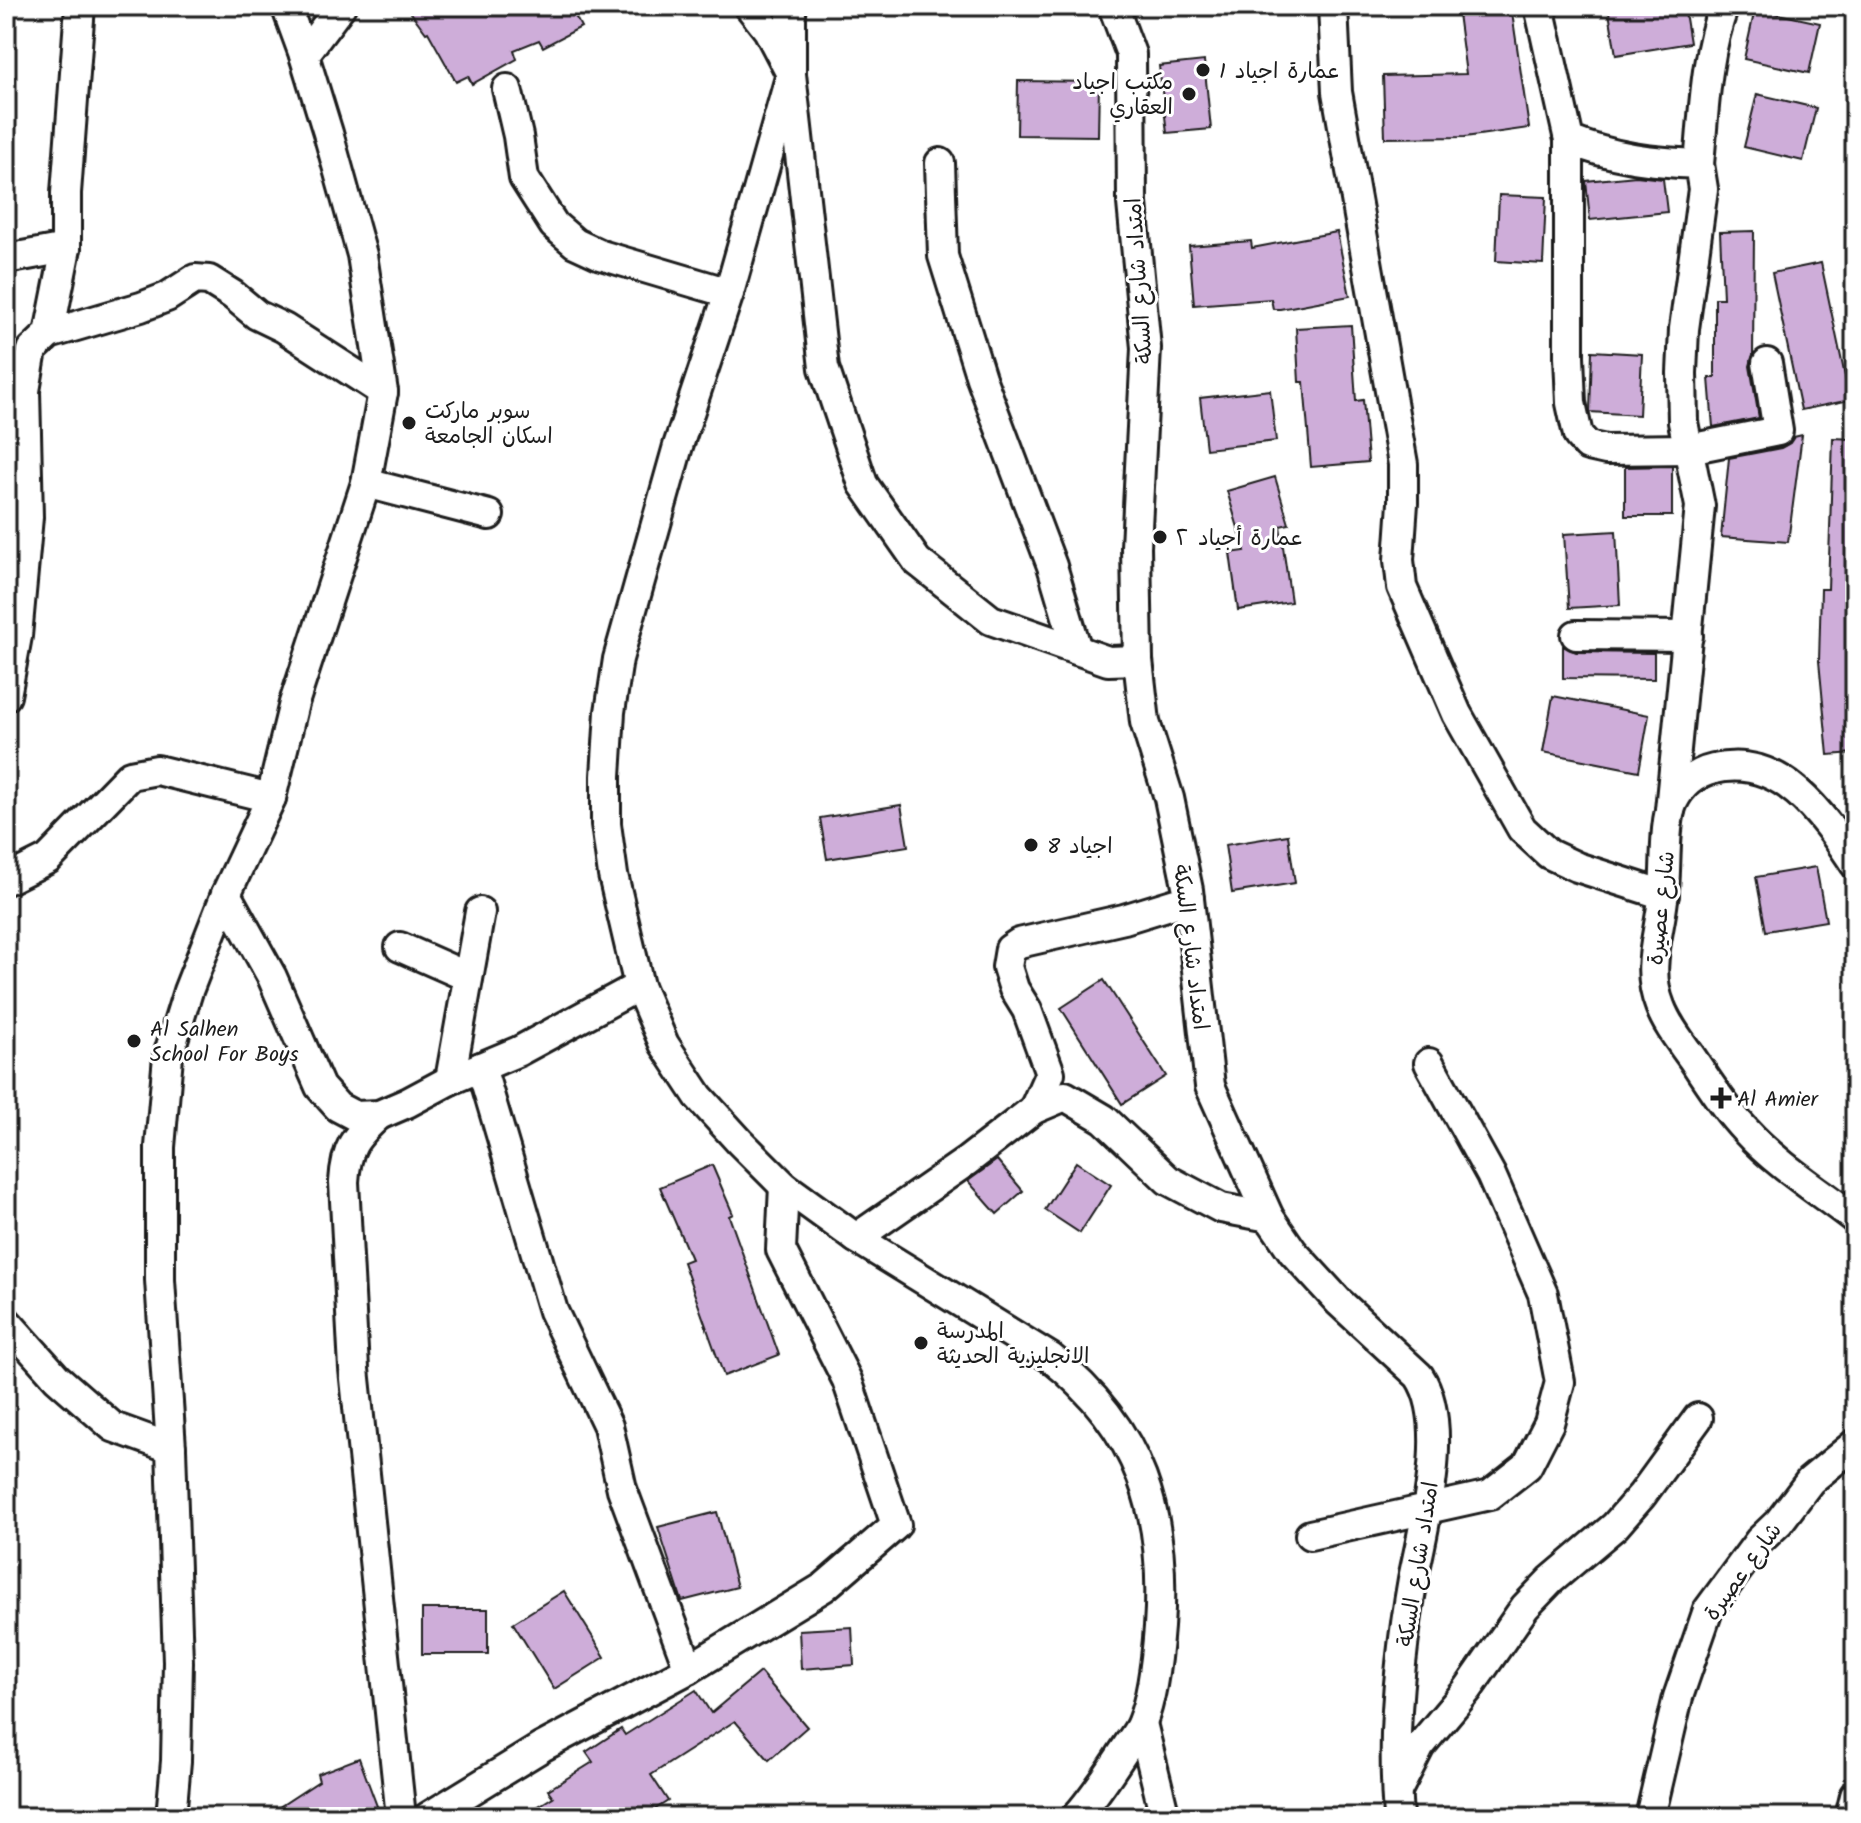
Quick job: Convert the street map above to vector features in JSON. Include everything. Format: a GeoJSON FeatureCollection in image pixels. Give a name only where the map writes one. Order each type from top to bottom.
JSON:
{"type":"FeatureCollection","features":[{"type":"Feature","properties":{"kind":"street"},"geometry":{"type":"LineString","coordinates":[[49,334],[66,248],[66,193],[80,6]]}},
{"type":"Feature","properties":{"kind":"street"},"geometry":{"type":"LineString","coordinates":[[171,1817],[176,1761],[178,1662],[171,1448],[160,1280],[160,1147],[168,1056],[188,991],[226,894],[271,798],[294,703],[366,483],[383,392],[362,255],[328,133],[286,6]]}},
{"type":"Feature","properties":{"kind":"street"},"geometry":{"type":"LineString","coordinates":[[304,55],[341,6]]}},
{"type":"Feature","properties":{"kind":"street"},"geometry":{"type":"LineString","coordinates":[[749,6],[768,30],[791,74],[729,293],[673,461],[618,659],[610,712],[606,824],[613,875],[639,986],[664,1044],[699,1097],[740,1142],[784,1186],[856,1238],[1051,1358],[1093,1395],[1122,1433],[1151,1500],[1158,1544],[1161,1598],[1157,1651],[1142,1723],[1076,1817]]}},
{"type":"Feature","properties":{"kind":"street"},"geometry":{"type":"LineString","coordinates":[[791,6],[791,74],[824,368],[863,484],[917,561],[991,620],[1108,661],[1138,660]]}},
{"type":"Feature","properties":{"kind":"street","name":"امتداد شارع السكة"},"geometry":{"type":"LineString","coordinates":[[1113,6],[1131,54],[1132,203],[1146,348],[1136,547],[1138,660],[1145,722],[1169,798],[1189,899],[1210,1086],[1269,1217],[1293,1252],[1339,1302],[1410,1366],[1426,1386],[1433,1411],[1429,1510],[1413,1582],[1394,1732],[1397,1804]]}},
{"type":"Feature","properties":{"kind":"street"},"geometry":{"type":"LineString","coordinates":[[1333,6],[1337,92],[1403,464],[1399,560],[1402,587],[1457,714],[1522,829],[1549,854],[1577,867],[1664,895]]}},
{"type":"Feature","properties":{"kind":"street"},"geometry":{"type":"LineString","coordinates":[[1539,6],[1569,140],[1569,356],[1571,403],[1578,435],[1588,446],[1606,450],[1689,449],[1778,431],[1767,363]]}},
{"type":"Feature","properties":{"kind":"street","name":"شارع عصيرة"},"geometry":{"type":"LineString","coordinates":[[1724,6],[1715,29],[1707,79],[1699,164],[1703,189],[1684,329],[1683,422],[1700,506],[1664,895],[1652,971],[1657,998],[1668,1023],[1748,1134],[1855,1219]]}},
{"type":"Feature","properties":{"kind":"street"},"geometry":{"type":"LineString","coordinates":[[507,89],[524,178],[554,225],[575,243],[601,255],[729,293]]}},
{"type":"Feature","properties":{"kind":"street"},"geometry":{"type":"LineString","coordinates":[[1569,140],[1606,154],[1647,162],[1699,164]]}},
{"type":"Feature","properties":{"kind":"street"},"geometry":{"type":"LineString","coordinates":[[940,163],[943,256],[981,378],[1052,566],[1077,650]]}},
{"type":"Feature","properties":{"kind":"street"},"geometry":{"type":"LineString","coordinates":[[6,259],[66,248]]}},
{"type":"Feature","properties":{"kind":"street"},"geometry":{"type":"LineString","coordinates":[[6,696],[28,517],[25,391],[32,350],[49,334],[141,307],[167,297],[195,279],[209,280],[257,315],[284,328],[383,392]]}},
{"type":"Feature","properties":{"kind":"street"},"geometry":{"type":"LineString","coordinates":[[366,483],[489,515]]}},
{"type":"Feature","properties":{"kind":"street"},"geometry":{"type":"LineString","coordinates":[[1576,635],[1688,636]]}},
{"type":"Feature","properties":{"kind":"street"},"geometry":{"type":"LineString","coordinates":[[1670,810],[1680,790],[1700,774],[1731,767],[1762,772],[1785,782],[1815,807],[1855,864]]}},
{"type":"Feature","properties":{"kind":"street"},"geometry":{"type":"LineString","coordinates":[[6,880],[48,859],[130,775],[157,770],[271,798]]}},
{"type":"Feature","properties":{"kind":"street"},"geometry":{"type":"LineString","coordinates":[[226,894],[272,977],[320,1087],[338,1107],[355,1116],[379,1115]]}},
{"type":"Feature","properties":{"kind":"street"},"geometry":{"type":"LineString","coordinates":[[1034,1109],[1050,1073],[1027,1010],[1014,989],[1007,967],[1010,949],[1019,943],[1124,919],[1189,899]]}},
{"type":"Feature","properties":{"kind":"street"},"geometry":{"type":"LineString","coordinates":[[450,1080],[480,912]]}},
{"type":"Feature","properties":{"kind":"street"},"geometry":{"type":"LineString","coordinates":[[400,947],[468,977]]}},
{"type":"Feature","properties":{"kind":"street"},"geometry":{"type":"LineString","coordinates":[[401,1817],[354,1369],[344,1182],[346,1157],[356,1136],[379,1115],[519,1051],[639,986]]}},
{"type":"Feature","properties":{"kind":"street"},"geometry":{"type":"LineString","coordinates":[[1310,1535],[1490,1495],[1527,1466],[1549,1423],[1560,1382],[1543,1294],[1491,1175],[1429,1063]]}},
{"type":"Feature","properties":{"kind":"street"},"geometry":{"type":"LineString","coordinates":[[481,1067],[553,1311],[608,1426],[622,1489],[689,1669]]}},
{"type":"Feature","properties":{"kind":"street"},"geometry":{"type":"LineString","coordinates":[[856,1238],[967,1161],[1034,1109],[1065,1096],[1104,1119],[1168,1180],[1221,1208],[1269,1217]]}},
{"type":"Feature","properties":{"kind":"street"},"geometry":{"type":"LineString","coordinates":[[428,1817],[542,1747],[689,1669],[824,1587],[896,1525],[847,1380],[781,1250],[784,1186]]}},
{"type":"Feature","properties":{"kind":"street"},"geometry":{"type":"LineString","coordinates":[[6,1321],[57,1378],[113,1427],[171,1448]]}},
{"type":"Feature","properties":{"kind":"street"},"geometry":{"type":"LineString","coordinates":[[1397,1804],[1420,1746],[1468,1689],[1525,1607],[1551,1580],[1615,1526],[1642,1495],[1698,1418]]}},
{"type":"Feature","properties":{"kind":"street","name":"شارع عصيرة"},"geometry":{"type":"LineString","coordinates":[[1650,1817],[1678,1697],[1708,1610],[1759,1541],[1779,1522],[1810,1481],[1855,1444]]}},
{"type":"Feature","properties":{"kind":"street"},"geometry":{"type":"LineString","coordinates":[[1142,1723],[1165,1817]]}},
{"type":"Feature","properties":{"kind":"street"},"geometry":{"type":"LineString","coordinates":[[1850,1817],[1855,1796]]}},
{"type":"Feature","properties":{"kind":"building"},"geometry":{"type":"Polygon","coordinates":[[[406,6],[556,6],[560,12],[574,14],[581,27],[543,47],[539,40],[514,50],[517,59],[472,84],[468,76],[456,82],[428,32],[406,6]]]}},
{"type":"Feature","properties":{"kind":"building"},"geometry":{"type":"Polygon","coordinates":[[[1457,6],[1511,6],[1529,128],[1465,137],[1385,138],[1383,76],[1466,74],[1457,6]]]}},
{"type":"Feature","properties":{"kind":"building"},"geometry":{"type":"Polygon","coordinates":[[[1608,6],[1684,6],[1690,43],[1616,55],[1608,6]]]}},
{"type":"Feature","properties":{"kind":"building"},"geometry":{"type":"Polygon","coordinates":[[[1755,9],[1820,23],[1809,73],[1744,59],[1755,9]]]}},
{"type":"Feature","properties":{"kind":"building"},"geometry":{"type":"Polygon","coordinates":[[[1204,61],[1211,129],[1167,133],[1159,66],[1204,61]]]}},
{"type":"Feature","properties":{"kind":"building"},"geometry":{"type":"Polygon","coordinates":[[[1018,81],[1099,82],[1098,136],[1017,135],[1018,81]]]}},
{"type":"Feature","properties":{"kind":"building"},"geometry":{"type":"Polygon","coordinates":[[[1757,94],[1816,108],[1803,161],[1744,147],[1757,94]]]}},
{"type":"Feature","properties":{"kind":"building"},"geometry":{"type":"Polygon","coordinates":[[[1636,176],[1663,179],[1667,212],[1590,220],[1586,181],[1636,176]]]}},
{"type":"Feature","properties":{"kind":"building"},"geometry":{"type":"Polygon","coordinates":[[[1499,195],[1546,197],[1543,264],[1496,261],[1499,195]]]}},
{"type":"Feature","properties":{"kind":"building"},"geometry":{"type":"Polygon","coordinates":[[[1754,231],[1753,355],[1750,366],[1759,418],[1713,427],[1709,378],[1715,378],[1715,298],[1723,298],[1720,232],[1754,231]]]}},
{"type":"Feature","properties":{"kind":"building"},"geometry":{"type":"Polygon","coordinates":[[[1337,232],[1350,296],[1280,309],[1273,309],[1271,299],[1194,305],[1189,246],[1251,241],[1252,248],[1337,232]]]}},
{"type":"Feature","properties":{"kind":"building"},"geometry":{"type":"Polygon","coordinates":[[[1821,263],[1850,400],[1801,410],[1772,273],[1821,263]]]}},
{"type":"Feature","properties":{"kind":"building"},"geometry":{"type":"Polygon","coordinates":[[[1351,325],[1356,401],[1363,400],[1368,462],[1311,467],[1304,382],[1299,382],[1296,328],[1351,325]]]}},
{"type":"Feature","properties":{"kind":"building"},"geometry":{"type":"Polygon","coordinates":[[[1592,351],[1642,354],[1639,415],[1590,412],[1592,351]]]}},
{"type":"Feature","properties":{"kind":"building"},"geometry":{"type":"Polygon","coordinates":[[[1270,390],[1276,441],[1206,449],[1200,398],[1270,390]]]}},
{"type":"Feature","properties":{"kind":"building"},"geometry":{"type":"Polygon","coordinates":[[[1802,435],[1788,542],[1721,537],[1729,458],[1781,448],[1794,437],[1802,435]]]}},
{"type":"Feature","properties":{"kind":"building"},"geometry":{"type":"Polygon","coordinates":[[[1833,438],[1855,439],[1855,753],[1828,755],[1819,661],[1821,589],[1828,589],[1833,438]]]}},
{"type":"Feature","properties":{"kind":"building"},"geometry":{"type":"Polygon","coordinates":[[[1672,466],[1672,516],[1625,516],[1625,467],[1672,466]]]}},
{"type":"Feature","properties":{"kind":"building"},"geometry":{"type":"Polygon","coordinates":[[[1275,477],[1289,524],[1280,526],[1291,602],[1238,610],[1230,553],[1245,551],[1227,491],[1275,477]]]}},
{"type":"Feature","properties":{"kind":"building"},"geometry":{"type":"Polygon","coordinates":[[[1616,531],[1620,605],[1569,608],[1564,534],[1616,531]]]}},
{"type":"Feature","properties":{"kind":"building"},"geometry":{"type":"Polygon","coordinates":[[[1563,646],[1576,652],[1654,653],[1654,679],[1563,678],[1563,646]]]}},
{"type":"Feature","properties":{"kind":"building"},"geometry":{"type":"Polygon","coordinates":[[[1553,696],[1649,715],[1639,771],[1543,752],[1553,696]]]}},
{"type":"Feature","properties":{"kind":"building"},"geometry":{"type":"Polygon","coordinates":[[[901,805],[908,846],[827,859],[820,818],[901,805]]]}},
{"type":"Feature","properties":{"kind":"building"},"geometry":{"type":"Polygon","coordinates":[[[1288,835],[1295,883],[1232,893],[1225,845],[1288,835]]]}},
{"type":"Feature","properties":{"kind":"building"},"geometry":{"type":"Polygon","coordinates":[[[1816,867],[1826,921],[1766,931],[1756,877],[1816,867]]]}},
{"type":"Feature","properties":{"kind":"building"},"geometry":{"type":"Polygon","coordinates":[[[1104,980],[1166,1076],[1122,1104],[1061,1008],[1104,980]]]}},
{"type":"Feature","properties":{"kind":"building"},"geometry":{"type":"Polygon","coordinates":[[[997,1160],[1023,1191],[997,1214],[968,1181],[997,1160]]]}},
{"type":"Feature","properties":{"kind":"building"},"geometry":{"type":"Polygon","coordinates":[[[1076,1162],[1111,1185],[1080,1233],[1045,1210],[1076,1162]]]}},
{"type":"Feature","properties":{"kind":"building"},"geometry":{"type":"Polygon","coordinates":[[[712,1165],[733,1214],[729,1216],[779,1355],[724,1376],[683,1262],[691,1259],[660,1187],[712,1165]]]}},
{"type":"Feature","properties":{"kind":"building"},"geometry":{"type":"Polygon","coordinates":[[[717,1512],[737,1587],[682,1601],[658,1527],[717,1512]]]}},
{"type":"Feature","properties":{"kind":"building"},"geometry":{"type":"Polygon","coordinates":[[[564,1591],[605,1657],[554,1689],[513,1623],[564,1591]]]}},
{"type":"Feature","properties":{"kind":"building"},"geometry":{"type":"Polygon","coordinates":[[[422,1609],[488,1609],[488,1654],[422,1654],[422,1609]]]}},
{"type":"Feature","properties":{"kind":"building"},"geometry":{"type":"Polygon","coordinates":[[[852,1627],[854,1665],[801,1669],[799,1630],[852,1627]]]}},
{"type":"Feature","properties":{"kind":"building"},"geometry":{"type":"Polygon","coordinates":[[[760,1672],[807,1727],[769,1760],[735,1721],[651,1775],[668,1801],[643,1817],[521,1817],[553,1797],[548,1790],[593,1762],[586,1752],[621,1729],[625,1735],[696,1690],[711,1713],[760,1672]]]}},
{"type":"Feature","properties":{"kind":"building"},"geometry":{"type":"Polygon","coordinates":[[[359,1758],[381,1817],[264,1817],[319,1781],[317,1774],[359,1758]]]}},
{"type":"Feature","properties":{"kind":"place","name":"عمارة اجياد 1"},"geometry":{"type":"Point","coordinates":[1203,70]}},
{"type":"Feature","properties":{"kind":"place","name":"مكتب اجياد العقاري"},"geometry":{"type":"Point","coordinates":[1189,94]}},
{"type":"Feature","properties":{"kind":"place","name":"سوبر ماركت اسكان الجامعة"},"geometry":{"type":"Point","coordinates":[409,423]}},
{"type":"Feature","properties":{"kind":"place","name":"عمارة أجياد ٢"},"geometry":{"type":"Point","coordinates":[1160,537]}},
{"type":"Feature","properties":{"kind":"place","name":"اجياد 8"},"geometry":{"type":"Point","coordinates":[1031,845]}},
{"type":"Feature","properties":{"kind":"place","name":"Al Salhen School For Boys"},"geometry":{"type":"Point","coordinates":[134,1041]}},
{"type":"Feature","properties":{"kind":"place","name":"Al Amier"},"geometry":{"type":"Point","coordinates":[1721,1098]}},
{"type":"Feature","properties":{"kind":"place","name":"المدرسة الانجليزية الحديثة"},"geometry":{"type":"Point","coordinates":[921,1343]}}]}
